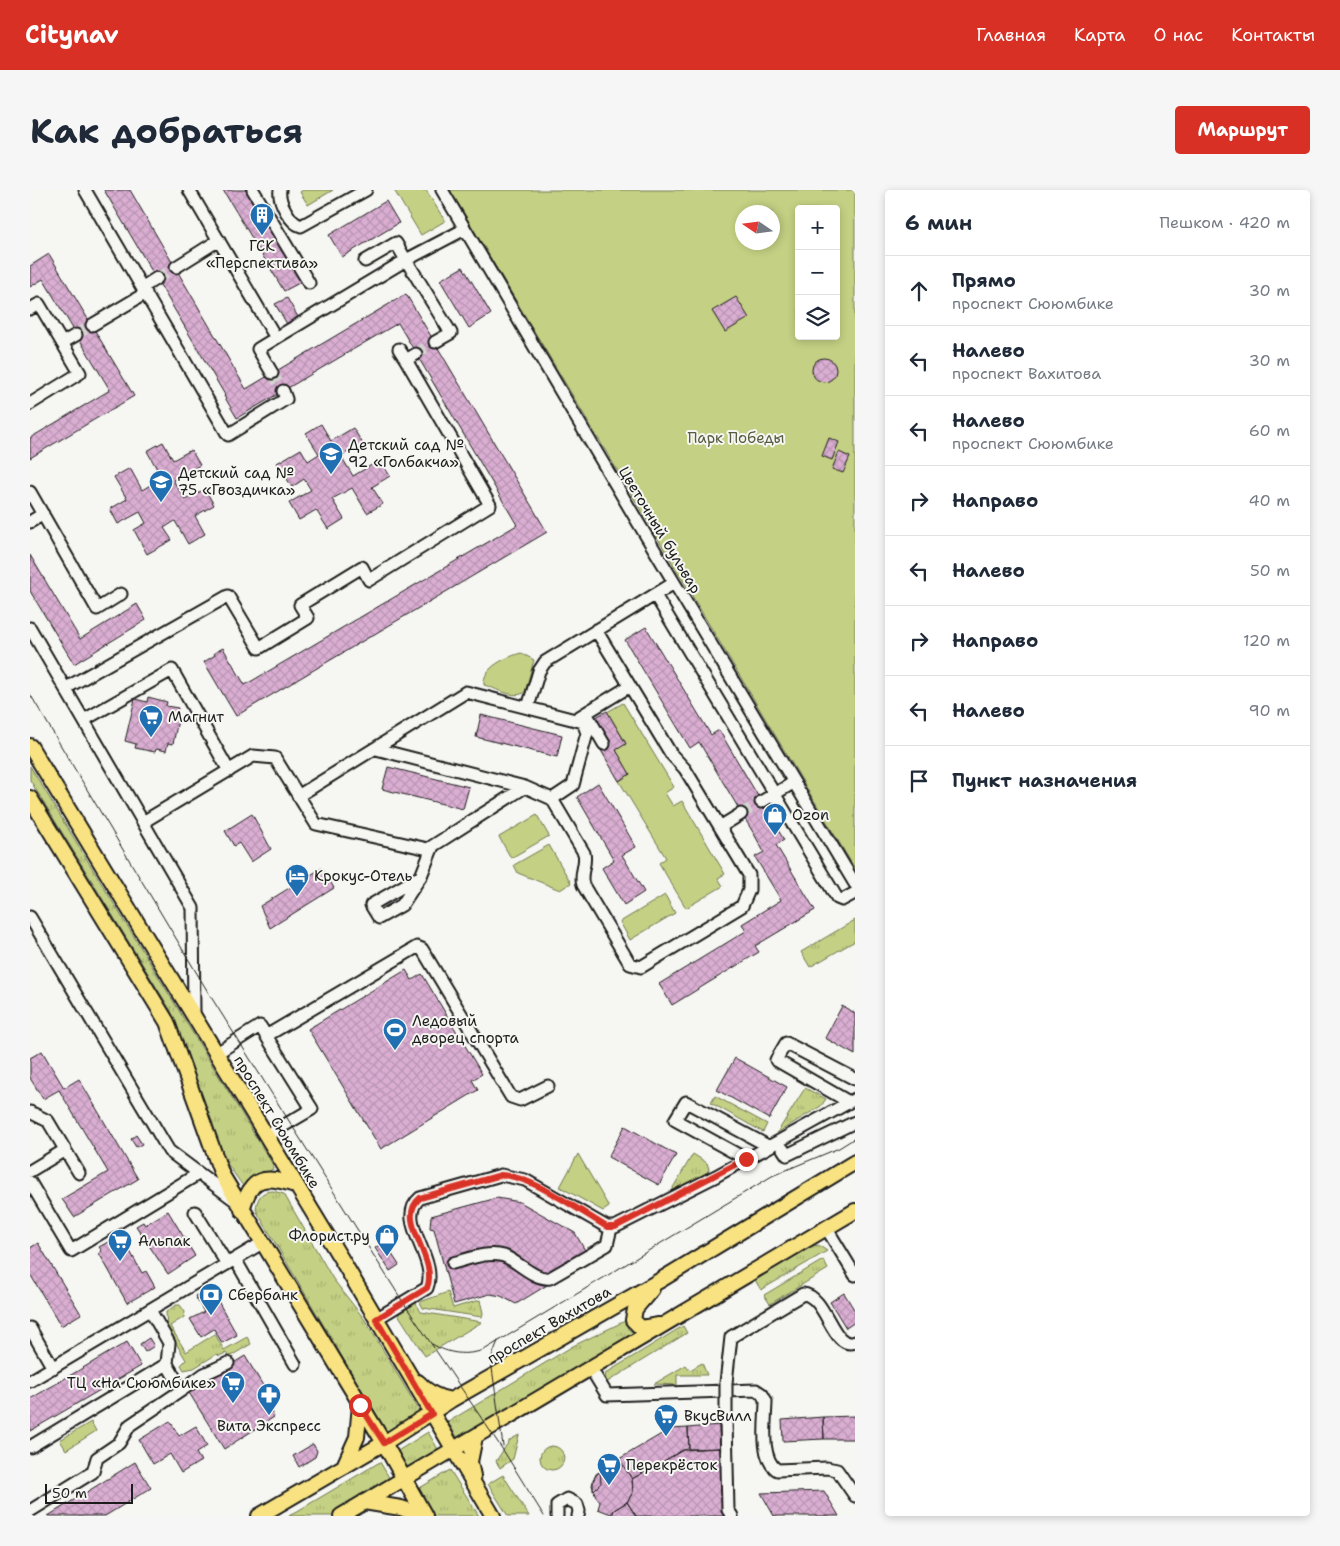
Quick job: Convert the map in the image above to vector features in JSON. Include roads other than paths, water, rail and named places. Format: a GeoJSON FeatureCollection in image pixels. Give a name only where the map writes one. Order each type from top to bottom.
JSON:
{"type":"FeatureCollection","features":[{"type":"Feature","properties":{"kind":"main road","name":"проспект Сююмбике"},"geometry":{"type":"LineString","coordinates":[[30,746],[82,836],[194,1014],[493,1516]]}},
{"type":"Feature","properties":{"kind":"main road"},"geometry":{"type":"LineString","coordinates":[[30,798],[167,1022],[222,1175],[384,1443],[425,1516]]}},
{"type":"Feature","properties":{"kind":"main road","name":"проспект Вахитова"},"geometry":{"type":"LineString","coordinates":[[259,1516],[432,1414],[451,1400],[659,1281],[855,1162]]}},
{"type":"Feature","properties":{"kind":"main road"},"geometry":{"type":"LineString","coordinates":[[240,1206],[252,1186],[261,1179],[276,1178],[295,1185]]}},
{"type":"Feature","properties":{"kind":"main road"},"geometry":{"type":"LineString","coordinates":[[341,1516],[855,1211]]}},
{"type":"Feature","properties":{"kind":"main road"},"geometry":{"type":"LineString","coordinates":[[659,1281],[635,1308],[632,1314],[634,1322],[645,1328],[677,1318]]}},
{"type":"Feature","properties":{"kind":"main road"},"geometry":{"type":"LineString","coordinates":[[409,1374],[426,1391],[441,1398],[451,1400]]}},
{"type":"Feature","properties":{"kind":"main road"},"geometry":{"type":"LineString","coordinates":[[343,1467],[356,1437],[360,1405]]}},
{"type":"Feature","properties":{"kind":"main road"},"geometry":{"type":"LineString","coordinates":[[475,1437],[470,1462],[476,1486]]}},
{"type":"Feature","properties":{"kind":"main road"},"geometry":{"type":"LineString","coordinates":[[364,1502],[400,1508],[425,1516]]}},
{"type":"Feature","properties":{"kind":"street"},"geometry":{"type":"LineString","coordinates":[[85,190],[230,437],[286,399],[282,391]]}},
{"type":"Feature","properties":{"kind":"street"},"geometry":{"type":"LineString","coordinates":[[189,190],[276,338]]}},
{"type":"Feature","properties":{"kind":"street"},"geometry":{"type":"LineString","coordinates":[[253,190],[309,283]]}},
{"type":"Feature","properties":{"kind":"street"},"geometry":{"type":"LineString","coordinates":[[280,190],[280,200],[293,222],[301,226],[365,190]]}},
{"type":"Feature","properties":{"kind":"street","name":"Цветочный бульвар"},"geometry":{"type":"LineString","coordinates":[[442,190],[793,783],[855,884]]}},
{"type":"Feature","properties":{"kind":"street"},"geometry":{"type":"LineString","coordinates":[[272,373],[258,349],[406,260],[466,229]]}},
{"type":"Feature","properties":{"kind":"street"},"geometry":{"type":"LineString","coordinates":[[176,267],[219,240]]}},
{"type":"Feature","properties":{"kind":"street"},"geometry":{"type":"LineString","coordinates":[[365,261],[396,243],[450,333],[435,342]]}},
{"type":"Feature","properties":{"kind":"street"},"geometry":{"type":"LineString","coordinates":[[92,325],[144,290],[156,278]]}},
{"type":"Feature","properties":{"kind":"street"},"geometry":{"type":"LineString","coordinates":[[30,309],[38,304],[80,373],[30,404]]}},
{"type":"Feature","properties":{"kind":"street"},"geometry":{"type":"LineString","coordinates":[[62,343],[76,335]]}},
{"type":"Feature","properties":{"kind":"street"},"geometry":{"type":"LineString","coordinates":[[66,688],[228,596],[258,648],[308,618],[300,604],[362,567],[369,580],[490,505],[411,357],[399,348]]}},
{"type":"Feature","properties":{"kind":"street"},"geometry":{"type":"LineString","coordinates":[[30,492],[97,609],[121,594]]}},
{"type":"Feature","properties":{"kind":"street"},"geometry":{"type":"LineString","coordinates":[[30,522],[43,514]]}},
{"type":"Feature","properties":{"kind":"street"},"geometry":{"type":"LineString","coordinates":[[528,707],[539,671],[545,662],[674,583]]}},
{"type":"Feature","properties":{"kind":"street"},"geometry":{"type":"LineString","coordinates":[[655,595],[837,898],[842,900],[855,893]]}},
{"type":"Feature","properties":{"kind":"street"},"geometry":{"type":"LineString","coordinates":[[30,628],[193,908],[194,1014]]}},
{"type":"Feature","properties":{"kind":"street"},"geometry":{"type":"LineString","coordinates":[[376,750],[525,787],[552,799],[584,853],[585,859],[581,873],[583,885],[630,964],[637,967],[729,914],[745,902],[749,890],[749,875],[685,769],[670,754],[596,630]]}},
{"type":"Feature","properties":{"kind":"street"},"geometry":{"type":"LineString","coordinates":[[686,647],[705,635]]}},
{"type":"Feature","properties":{"kind":"street"},"geometry":{"type":"LineString","coordinates":[[84,720],[172,670],[229,771]]}},
{"type":"Feature","properties":{"kind":"street"},"geometry":{"type":"LineString","coordinates":[[581,716],[630,686]]}},
{"type":"Feature","properties":{"kind":"street"},"geometry":{"type":"LineString","coordinates":[[298,796],[376,750],[466,692],[528,707],[581,716],[604,744]]}},
{"type":"Feature","properties":{"kind":"street"},"geometry":{"type":"LineString","coordinates":[[552,799],[573,785],[586,733],[581,716]]}},
{"type":"Feature","properties":{"kind":"street"},"geometry":{"type":"LineString","coordinates":[[142,822],[253,756],[275,758],[316,824],[428,850],[525,787]]}},
{"type":"Feature","properties":{"kind":"street"},"geometry":{"type":"LineString","coordinates":[[761,802],[793,783]]}},
{"type":"Feature","properties":{"kind":"street"},"geometry":{"type":"LineString","coordinates":[[720,827],[742,814]]}},
{"type":"Feature","properties":{"kind":"street"},"geometry":{"type":"LineString","coordinates":[[421,876],[433,846]]}},
{"type":"Feature","properties":{"kind":"street"},"geometry":{"type":"LineString","coordinates":[[30,917],[169,1151],[240,1206]]}},
{"type":"Feature","properties":{"kind":"street"},"geometry":{"type":"LineString","coordinates":[[266,1036],[417,948],[422,950],[511,1097],[520,1100],[548,1086]]}},
{"type":"Feature","properties":{"kind":"street"},"geometry":{"type":"LineString","coordinates":[[216,1053],[260,1026],[312,1109],[266,1136]]}},
{"type":"Feature","properties":{"kind":"street"},"geometry":{"type":"LineString","coordinates":[[852,1101],[776,1060],[786,1043],[855,1079]]}},
{"type":"Feature","properties":{"kind":"street"},"geometry":{"type":"LineString","coordinates":[[376,1319],[427,1288],[430,1267],[411,1219],[413,1206],[425,1196],[501,1175],[510,1176],[525,1180],[611,1228],[620,1226],[852,1101]]}},
{"type":"Feature","properties":{"kind":"street"},"geometry":{"type":"LineString","coordinates":[[746,1159],[676,1120],[686,1102],[768,1146]]}},
{"type":"Feature","properties":{"kind":"street"},"geometry":{"type":"LineString","coordinates":[[30,1112],[48,1121],[79,1174]]}},
{"type":"Feature","properties":{"kind":"street"},"geometry":{"type":"LineString","coordinates":[[783,1149],[786,1155],[855,1122]]}},
{"type":"Feature","properties":{"kind":"street"},"geometry":{"type":"LineString","coordinates":[[30,1171],[65,1150]]}},
{"type":"Feature","properties":{"kind":"street"},"geometry":{"type":"LineString","coordinates":[[30,1182],[71,1251],[198,1174]]}},
{"type":"Feature","properties":{"kind":"street"},"geometry":{"type":"LineString","coordinates":[[195,1212],[231,1261],[295,1364]]}},
{"type":"Feature","properties":{"kind":"street"},"geometry":{"type":"LineString","coordinates":[[453,1263],[482,1255],[498,1255],[542,1278],[550,1278],[607,1244],[610,1239],[611,1228]]}},
{"type":"Feature","properties":{"kind":"street"},"geometry":{"type":"LineString","coordinates":[[827,1229],[855,1275]]}},
{"type":"Feature","properties":{"kind":"street"},"geometry":{"type":"LineString","coordinates":[[30,1381],[262,1243]]}},
{"type":"Feature","properties":{"kind":"street"},"geometry":{"type":"LineString","coordinates":[[732,1516],[728,1510],[726,1420],[726,1383],[731,1337],[802,1294],[808,1294],[816,1300],[841,1340],[848,1344],[855,1342]]}},
{"type":"Feature","properties":{"kind":"street"},"geometry":{"type":"LineString","coordinates":[[150,1310],[169,1343],[167,1364],[182,1390]]}},
{"type":"Feature","properties":{"kind":"street"},"geometry":{"type":"LineString","coordinates":[[30,1328],[53,1368]]}},
{"type":"Feature","properties":{"kind":"street"},"geometry":{"type":"LineString","coordinates":[[30,1511],[93,1472],[97,1458],[119,1443],[130,1426],[204,1374],[228,1363]]}},
{"type":"Feature","properties":{"kind":"street"},"geometry":{"type":"LineString","coordinates":[[30,1446],[167,1364]]}},
{"type":"Feature","properties":{"kind":"street"},"geometry":{"type":"LineString","coordinates":[[591,1369],[607,1395],[635,1391],[756,1390],[762,1394],[766,1401],[767,1455],[771,1464],[777,1470],[827,1468],[837,1470],[855,1496]]}},
{"type":"Feature","properties":{"kind":"street"},"geometry":{"type":"LineString","coordinates":[[557,1516],[558,1505],[567,1499],[577,1504],[578,1516]]}},
{"type":"Feature","properties":{"kind":"tunnel"},"geometry":{"type":"LineString","coordinates":[[157,278],[176,267]]}},
{"type":"Feature","properties":{"kind":"tunnel"},"geometry":{"type":"LineString","coordinates":[[76,335],[92,325]]}},
{"type":"Feature","properties":{"kind":"tunnel"},"geometry":{"type":"LineString","coordinates":[[416,354],[435,342]]}},
{"type":"Feature","properties":{"kind":"tunnel"},"geometry":{"type":"LineString","coordinates":[[272,373],[283,391]]}},
{"type":"Feature","properties":{"kind":"tunnel"},"geometry":{"type":"LineString","coordinates":[[741,814],[761,802]]}},
{"type":"Feature","properties":{"kind":"tram line"},"geometry":{"type":"LineString","coordinates":[[30,694],[211,997],[403,1302],[503,1450],[544,1516]]}},
{"type":"Feature","properties":{"kind":"tram line"},"geometry":{"type":"LineString","coordinates":[[432,1344],[457,1353],[484,1350],[772,1176],[839,1148],[855,1138]]}},
{"type":"Feature","properties":{"kind":"tram line"},"geometry":{"type":"LineString","coordinates":[[498,1341],[492,1356],[492,1368],[503,1446]]}},
{"type":"Feature","properties":{"kind":"place","name":"ГСК «Перспектива»"},"geometry":{"type":"Point","coordinates":[262,236]}},
{"type":"Feature","properties":{"kind":"place","name":"Детский сад № 92 «Голбакча»"},"geometry":{"type":"Point","coordinates":[331,475]}},
{"type":"Feature","properties":{"kind":"place","name":"Детский сад № 75 «Гвоздичка»"},"geometry":{"type":"Point","coordinates":[161,503]}},
{"type":"Feature","properties":{"kind":"place","name":"Магнит"},"geometry":{"type":"Point","coordinates":[151,738]}},
{"type":"Feature","properties":{"kind":"place","name":"Ozon"},"geometry":{"type":"Point","coordinates":[775,836]}},
{"type":"Feature","properties":{"kind":"place","name":"Крокус-Отель"},"geometry":{"type":"Point","coordinates":[297,897]}},
{"type":"Feature","properties":{"kind":"place","name":"Ледовый дворец спорта"},"geometry":{"type":"Point","coordinates":[395,1051]}},
{"type":"Feature","properties":{"kind":"place","name":"Флорист.ру"},"geometry":{"type":"Point","coordinates":[387,1257]}},
{"type":"Feature","properties":{"kind":"place","name":"Альпак"},"geometry":{"type":"Point","coordinates":[120,1262]}},
{"type":"Feature","properties":{"kind":"place","name":"Сбербанк"},"geometry":{"type":"Point","coordinates":[211,1316]}},
{"type":"Feature","properties":{"kind":"place","name":"ТЦ «На Сююмбике»"},"geometry":{"type":"Point","coordinates":[233,1404]}},
{"type":"Feature","properties":{"kind":"place","name":"Вита Экспресс"},"geometry":{"type":"Point","coordinates":[269,1416]}},
{"type":"Feature","properties":{"kind":"place","name":"ВкусВилл"},"geometry":{"type":"Point","coordinates":[666,1437]}},
{"type":"Feature","properties":{"kind":"place","name":"Перекрёсток"},"geometry":{"type":"Point","coordinates":[609,1486]}},
{"type":"Feature","properties":{"kind":"park label","name":"Парк Победы"},"geometry":{"type":"Point","coordinates":[736,438]}}]}
